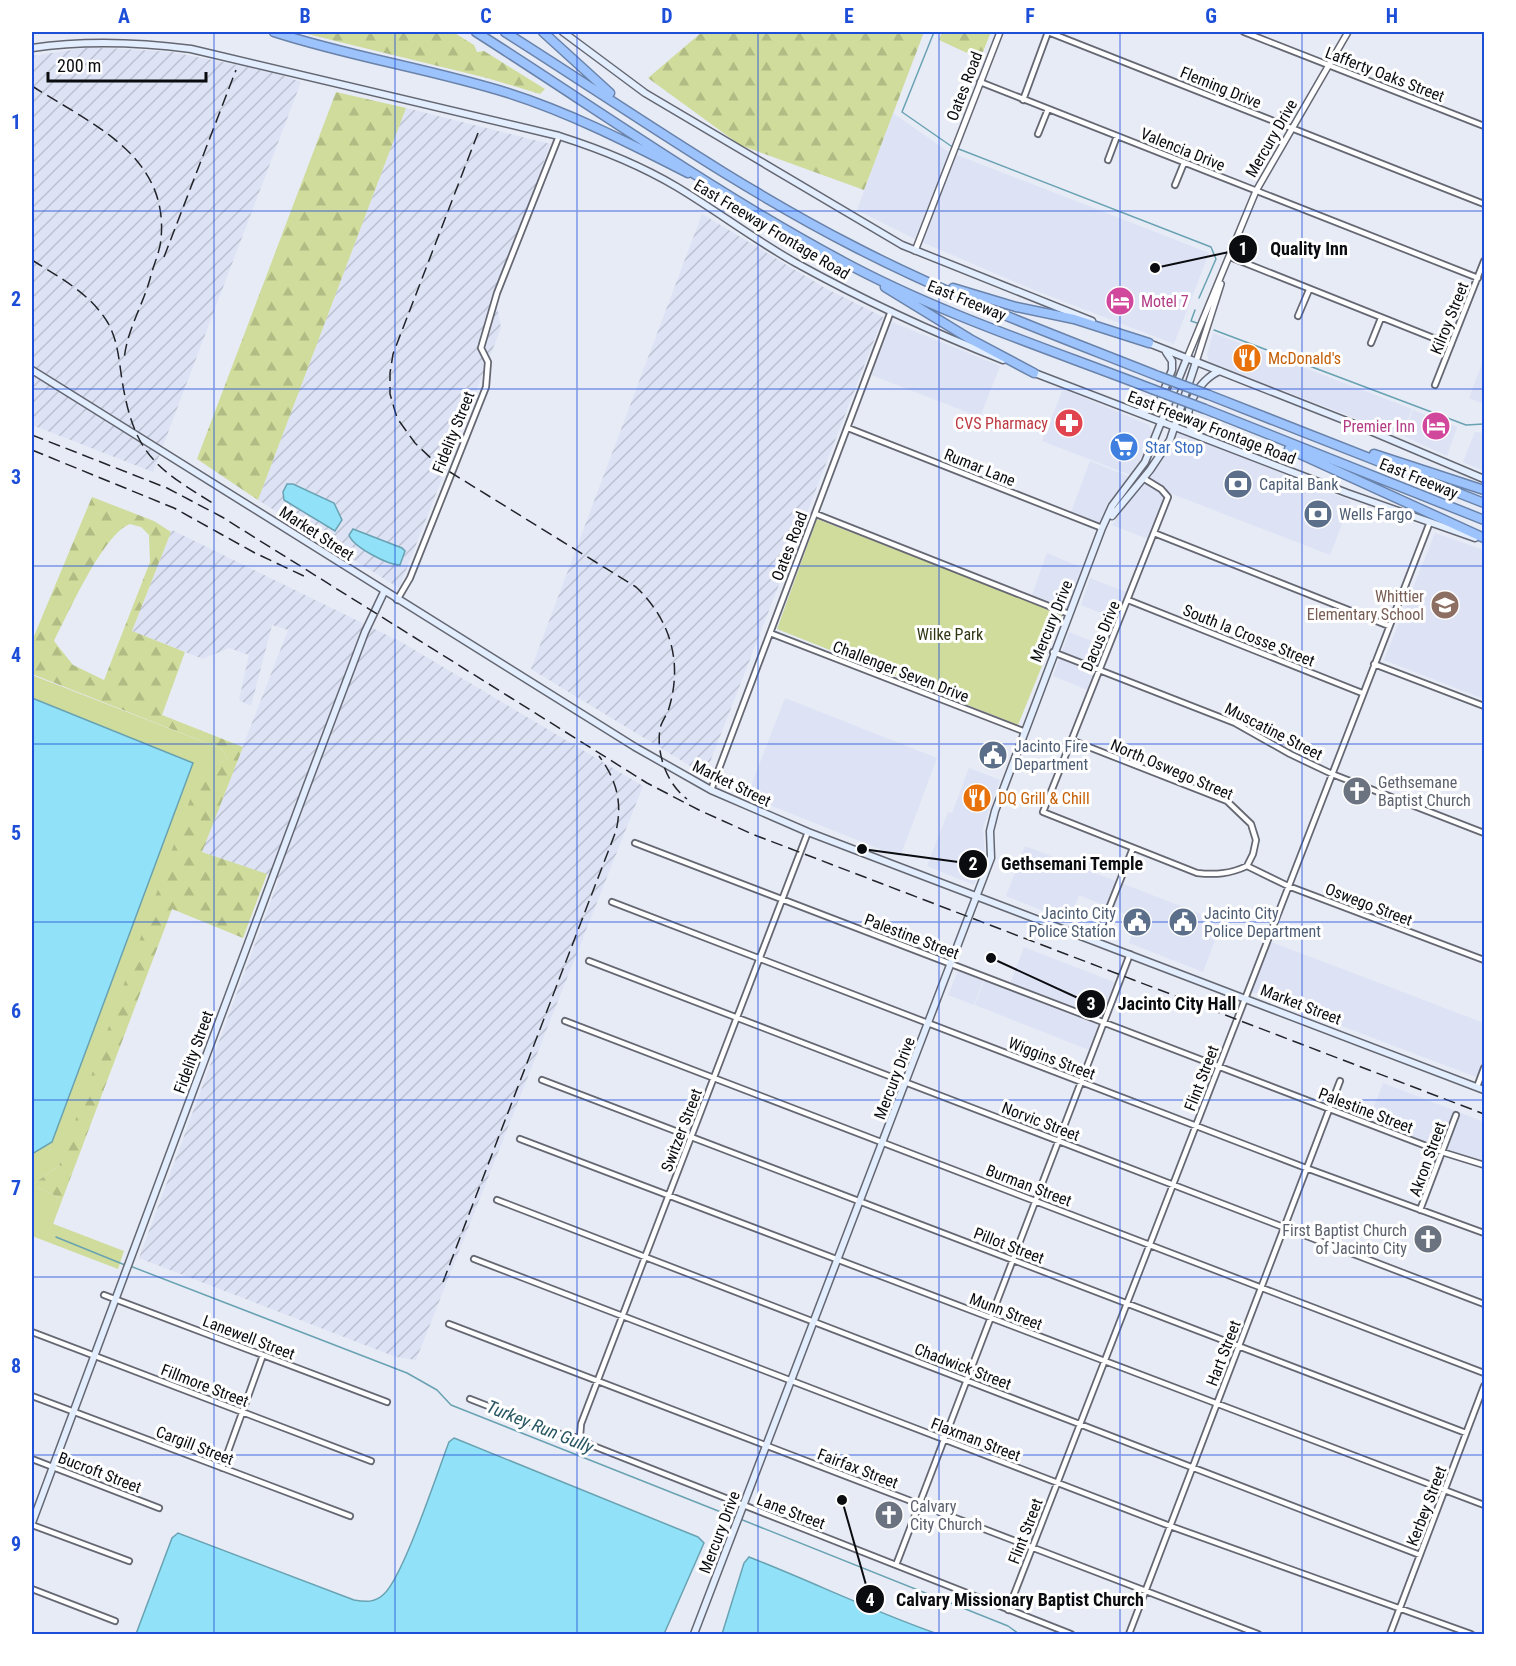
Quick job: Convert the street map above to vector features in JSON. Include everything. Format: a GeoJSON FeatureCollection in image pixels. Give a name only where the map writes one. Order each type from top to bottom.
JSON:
{"type":"FeatureCollection","features":[{"type":"Feature","properties":{"kind":"highway"},"geometry":{"type":"LineString","coordinates":[[274,32],[337,52],[476,84],[536,103],[605,131],[726,192]]}},
{"type":"Feature","properties":{"kind":"highway"},"geometry":{"type":"LineString","coordinates":[[471,32],[498,46]]}},
{"type":"Feature","properties":{"kind":"highway","name":"East Freeway"},"geometry":{"type":"LineString","coordinates":[[476,32],[726,192],[843,262],[948,309],[1485,520]]}},
{"type":"Feature","properties":{"kind":"highway","name":"East Freeway"},"geometry":{"type":"LineString","coordinates":[[505,32],[792,213],[911,275],[1291,428],[1485,503]]}},
{"type":"Feature","properties":{"kind":"highway"},"geometry":{"type":"LineString","coordinates":[[543,32],[602,86],[669,136]]}},
{"type":"Feature","properties":{"kind":"highway"},"geometry":{"type":"LineString","coordinates":[[843,262],[970,339],[1034,373]]}},
{"type":"Feature","properties":{"kind":"highway"},"geometry":{"type":"LineString","coordinates":[[911,275],[986,299],[1074,319],[1149,343]]}},
{"type":"Feature","properties":{"kind":"highway"},"geometry":{"type":"LineString","coordinates":[[1227,418],[1485,539]]}},
{"type":"Feature","properties":{"kind":"highway"},"geometry":{"type":"LineString","coordinates":[[1291,428],[1485,490]]}},
{"type":"Feature","properties":{"kind":"main road"},"geometry":{"type":"LineString","coordinates":[[563,32],[584,50],[645,93],[915,250],[1405,444],[1485,479]]}},
{"type":"Feature","properties":{"kind":"main road","name":"East Freeway Frontage Road"},"geometry":{"type":"LineString","coordinates":[[32,48],[56,44],[116,42],[191,49],[559,136],[599,150],[653,174],[795,262],[950,339],[1193,434],[1430,522],[1485,539]]}},
{"type":"Feature","properties":{"kind":"main road"},"geometry":{"type":"LineString","coordinates":[[1137,412],[1157,406],[1172,370],[1172,361],[1163,349]]}},
{"type":"Feature","properties":{"kind":"main road","name":"Mercury Drive"},"geometry":{"type":"LineString","coordinates":[[694,1635],[978,894],[991,858],[990,831],[995,811],[1053,652],[1112,506],[1145,462],[1187,358]]}},
{"type":"Feature","properties":{"kind":"main road","name":"Mercury Drive"},"geometry":{"type":"LineString","coordinates":[[1102,528],[1143,478],[1170,440],[1197,362]]}},
{"type":"Feature","properties":{"kind":"main road","name":"Market Street"},"geometry":{"type":"LineString","coordinates":[[32,370],[384,592],[635,747],[711,790],[808,832],[978,894],[1485,1090]]}},
{"type":"Feature","properties":{"kind":"main road"},"geometry":{"type":"LineString","coordinates":[[1193,434],[1189,428],[1189,416],[1198,388],[1206,378],[1221,371]]}},
{"type":"Feature","properties":{"kind":"main road","name":"Fidelity Street"},"geometry":{"type":"LineString","coordinates":[[32,1524],[306,788],[365,632],[384,592]]}},
{"type":"Feature","properties":{"kind":"street","name":"Oates Road"},"geometry":{"type":"LineString","coordinates":[[915,250],[1000,32]]}},
{"type":"Feature","properties":{"kind":"street"},"geometry":{"type":"LineString","coordinates":[[1023,99],[1048,32]]}},
{"type":"Feature","properties":{"kind":"street","name":"Fleming Drive"},"geometry":{"type":"LineString","coordinates":[[1048,32],[1485,204]]}},
{"type":"Feature","properties":{"kind":"street","name":"Lafferty Oaks Street"},"geometry":{"type":"LineString","coordinates":[[1244,32],[1485,126]]}},
{"type":"Feature","properties":{"kind":"street","name":"Mercury Drive"},"geometry":{"type":"LineString","coordinates":[[1187,358],[1256,191],[1328,64],[1349,32]]}},
{"type":"Feature","properties":{"kind":"street","name":"Valencia Drive"},"geometry":{"type":"LineString","coordinates":[[980,82],[1478,278]]}},
{"type":"Feature","properties":{"kind":"street"},"geometry":{"type":"LineString","coordinates":[[1038,134],[1048,109]]}},
{"type":"Feature","properties":{"kind":"street","name":"Fidelity Street"},"geometry":{"type":"LineString","coordinates":[[397,600],[410,578],[486,387],[488,362],[480,348],[497,293],[559,136]]}},
{"type":"Feature","properties":{"kind":"street"},"geometry":{"type":"LineString","coordinates":[[1107,159],[1117,136]]}},
{"type":"Feature","properties":{"kind":"street"},"geometry":{"type":"LineString","coordinates":[[1175,185],[1184,163]]}},
{"type":"Feature","properties":{"kind":"street"},"geometry":{"type":"LineString","coordinates":[[1229,260],[1451,345]]}},
{"type":"Feature","properties":{"kind":"street","name":"Mercury Drive"},"geometry":{"type":"LineString","coordinates":[[1197,362],[1229,260]]}},
{"type":"Feature","properties":{"kind":"street","name":"Kilroy Street"},"geometry":{"type":"LineString","coordinates":[[1435,385],[1485,261]]}},
{"type":"Feature","properties":{"kind":"street"},"geometry":{"type":"LineString","coordinates":[[1298,316],[1309,290]]}},
{"type":"Feature","properties":{"kind":"street","name":"Oates Road"},"geometry":{"type":"LineString","coordinates":[[711,790],[891,311]]}},
{"type":"Feature","properties":{"kind":"street"},"geometry":{"type":"LineString","coordinates":[[1371,343],[1381,318]]}},
{"type":"Feature","properties":{"kind":"street","name":"Rumar Lane"},"geometry":{"type":"LineString","coordinates":[[848,428],[1102,528]]}},
{"type":"Feature","properties":{"kind":"street","name":"Dacus Drive"},"geometry":{"type":"LineString","coordinates":[[1133,848],[1043,812],[1168,497],[1161,489],[1143,478]]}},
{"type":"Feature","properties":{"kind":"street"},"geometry":{"type":"LineString","coordinates":[[816,514],[1069,614]]}},
{"type":"Feature","properties":{"kind":"street","name":"Flint Street"},"geometry":{"type":"LineString","coordinates":[[1008,1610],[1430,522]]}},
{"type":"Feature","properties":{"kind":"street"},"geometry":{"type":"LineString","coordinates":[[1154,533],[1389,626]]}},
{"type":"Feature","properties":{"kind":"street","name":"South la Crosse Street"},"geometry":{"type":"LineString","coordinates":[[1128,600],[1362,693]]}},
{"type":"Feature","properties":{"kind":"street","name":"Challenger Seven Drive"},"geometry":{"type":"LineString","coordinates":[[770,633],[1023,731]]}},
{"type":"Feature","properties":{"kind":"street","name":"Muscatine Street"},"geometry":{"type":"LineString","coordinates":[[1053,652],[1236,723],[1290,754],[1332,774],[1485,833]]}},
{"type":"Feature","properties":{"kind":"street"},"geometry":{"type":"LineString","coordinates":[[1374,664],[1485,706]]}},
{"type":"Feature","properties":{"kind":"street","name":"North Oswego Street"},"geometry":{"type":"LineString","coordinates":[[1071,740],[1227,801],[1251,824],[1256,840],[1254,854],[1247,866]]}},
{"type":"Feature","properties":{"kind":"street","name":"Switzer Street"},"geometry":{"type":"LineString","coordinates":[[580,1437],[581,1424],[808,832]]}},
{"type":"Feature","properties":{"kind":"street","name":"Palestine Street"},"geometry":{"type":"LineString","coordinates":[[634,843],[1442,1152],[1485,1165]]}},
{"type":"Feature","properties":{"kind":"street"},"geometry":{"type":"LineString","coordinates":[[1096,941],[1133,848],[1197,873],[1214,875],[1235,872],[1247,866]]}},
{"type":"Feature","properties":{"kind":"street","name":"Oswego Street"},"geometry":{"type":"LineString","coordinates":[[1247,866],[1288,886],[1485,960]]}},
{"type":"Feature","properties":{"kind":"street","name":"Wiggins Street"},"geometry":{"type":"LineString","coordinates":[[612,902],[1306,1168],[1485,1233]]}},
{"type":"Feature","properties":{"kind":"street"},"geometry":{"type":"LineString","coordinates":[[897,1566],[1130,954]]}},
{"type":"Feature","properties":{"kind":"street","name":"Norvic Street"},"geometry":{"type":"LineString","coordinates":[[588,961],[1485,1304]]}},
{"type":"Feature","properties":{"kind":"street","name":"Burman Street"},"geometry":{"type":"LineString","coordinates":[[565,1020],[1485,1373]]}},
{"type":"Feature","properties":{"kind":"street"},"geometry":{"type":"LineString","coordinates":[[1477,1088],[1485,1068]]}},
{"type":"Feature","properties":{"kind":"street","name":"Pillot Street"},"geometry":{"type":"LineString","coordinates":[[542,1080],[1466,1433]]}},
{"type":"Feature","properties":{"kind":"street","name":"Hart Street"},"geometry":{"type":"LineString","coordinates":[[1130,1635],[1340,1080]]}},
{"type":"Feature","properties":{"kind":"street","name":"Akron Street"},"geometry":{"type":"LineString","coordinates":[[1420,1210],[1456,1115]]}},
{"type":"Feature","properties":{"kind":"street","name":"Munn Street"},"geometry":{"type":"LineString","coordinates":[[520,1139],[1485,1505]]}},
{"type":"Feature","properties":{"kind":"street","name":"Chadwick Street"},"geometry":{"type":"LineString","coordinates":[[497,1200],[1420,1555]]}},
{"type":"Feature","properties":{"kind":"street","name":"Flaxman Street"},"geometry":{"type":"LineString","coordinates":[[474,1259],[1170,1526],[1400,1607],[1471,1635]]}},
{"type":"Feature","properties":{"kind":"street","name":"Lanewell Street"},"geometry":{"type":"LineString","coordinates":[[104,1295],[387,1402]]}},
{"type":"Feature","properties":{"kind":"street","name":"Fairfax Street"},"geometry":{"type":"LineString","coordinates":[[449,1324],[1258,1635]]}},
{"type":"Feature","properties":{"kind":"street","name":"Fillmore Street"},"geometry":{"type":"LineString","coordinates":[[32,1332],[371,1461]]}},
{"type":"Feature","properties":{"kind":"street"},"geometry":{"type":"LineString","coordinates":[[222,1468],[263,1355]]}},
{"type":"Feature","properties":{"kind":"street","name":"Kerbey Street"},"geometry":{"type":"LineString","coordinates":[[1390,1635],[1485,1386]]}},
{"type":"Feature","properties":{"kind":"street","name":"Cargill Street"},"geometry":{"type":"LineString","coordinates":[[32,1396],[350,1516]]}},
{"type":"Feature","properties":{"kind":"street","name":"Lane Street"},"geometry":{"type":"LineString","coordinates":[[470,1399],[568,1437],[580,1437],[591,1445],[742,1509],[897,1566],[1071,1635]]}},
{"type":"Feature","properties":{"kind":"street","name":"Bucroft Street"},"geometry":{"type":"LineString","coordinates":[[32,1459],[159,1508]]}},
{"type":"Feature","properties":{"kind":"street"},"geometry":{"type":"LineString","coordinates":[[32,1524],[129,1561]]}},
{"type":"Feature","properties":{"kind":"street"},"geometry":{"type":"LineString","coordinates":[[32,1589],[115,1621]]}},
{"type":"Feature","properties":{"kind":"shaded area"},"geometry":{"type":"Polygon","coordinates":[[[92,47],[172,52],[273,72],[301,82],[153,472],[32,425],[32,56],[92,47]]]}},
{"type":"Feature","properties":{"kind":"shaded area"},"geometry":{"type":"Polygon","coordinates":[[[406,108],[550,144],[496,301],[501,328],[399,588],[258,500],[406,108]]]}},
{"type":"Feature","properties":{"kind":"shaded area"},"geometry":{"type":"Polygon","coordinates":[[[893,113],[947,151],[1209,253],[1174,344],[1034,290],[915,239],[857,210],[893,113]]]}},
{"type":"Feature","properties":{"kind":"shaded area"},"geometry":{"type":"Polygon","coordinates":[[[702,214],[825,288],[883,317],[705,775],[531,669],[702,214]]]}},
{"type":"Feature","properties":{"kind":"shaded area"},"geometry":{"type":"Polygon","coordinates":[[[892,322],[1000,366],[980,417],[871,375],[892,322]]]}},
{"type":"Feature","properties":{"kind":"shaded area"},"geometry":{"type":"Polygon","coordinates":[[[1213,333],[1412,409],[1402,436],[1209,362],[1207,355],[1213,333]]]}},
{"type":"Feature","properties":{"kind":"shaded area"},"geometry":{"type":"Polygon","coordinates":[[[1484,358],[1484,404],[1469,398],[1484,358]]]}},
{"type":"Feature","properties":{"kind":"shaded area"},"geometry":{"type":"Polygon","coordinates":[[[1063,389],[1149,425],[1152,433],[1133,476],[1042,441],[1063,389]]]}},
{"type":"Feature","properties":{"kind":"shaded area"},"geometry":{"type":"Polygon","coordinates":[[[1413,410],[1457,427],[1447,456],[1404,436],[1413,410]]]}},
{"type":"Feature","properties":{"kind":"shaded area"},"geometry":{"type":"Polygon","coordinates":[[[1179,432],[1351,501],[1330,555],[1167,492],[1148,539],[1112,525],[1179,432]]]}},
{"type":"Feature","properties":{"kind":"shaded area"},"geometry":{"type":"Polygon","coordinates":[[[1475,432],[1484,433],[1484,471],[1463,462],[1475,432]]]}},
{"type":"Feature","properties":{"kind":"shaded area"},"geometry":{"type":"Polygon","coordinates":[[[1090,461],[1132,478],[1102,524],[1071,512],[1090,461]]]}},
{"type":"Feature","properties":{"kind":"shaded area"},"geometry":{"type":"Polygon","coordinates":[[[172,530],[401,642],[643,786],[416,1360],[396,1357],[139,1258],[279,879],[202,852],[288,630],[272,625],[251,706],[239,700],[249,655],[229,648],[203,659],[132,631],[172,530]]]}},
{"type":"Feature","properties":{"kind":"shaded area","name":"Whittier Elementary School"},"geometry":{"type":"Polygon","coordinates":[[[1435,533],[1484,550],[1484,699],[1384,660],[1435,533]]]}},
{"type":"Feature","properties":{"kind":"shaded area"},"geometry":{"type":"Polygon","coordinates":[[[1047,553],[1083,568],[1067,608],[1032,595],[1047,553]]]}},
{"type":"Feature","properties":{"kind":"shaded area"},"geometry":{"type":"Polygon","coordinates":[[[1090,578],[1126,592],[1116,619],[1081,605],[1090,578]]]}},
{"type":"Feature","properties":{"kind":"shaded area"},"geometry":{"type":"Polygon","coordinates":[[[1069,632],[1112,649],[1095,693],[1053,676],[1069,632]]]}},
{"type":"Feature","properties":{"kind":"shaded area"},"geometry":{"type":"Polygon","coordinates":[[[785,698],[937,758],[900,857],[747,796],[785,698]]]}},
{"type":"Feature","properties":{"kind":"shaded area"},"geometry":{"type":"Polygon","coordinates":[[[969,768],[1000,780],[983,828],[985,859],[974,885],[927,866],[948,812],[952,813],[969,768]]]}},
{"type":"Feature","properties":{"kind":"shaded area"},"geometry":{"type":"Polygon","coordinates":[[[1025,846],[1222,922],[1203,972],[1129,943],[1138,919],[1079,895],[1069,921],[1006,896],[1025,846]]]}},
{"type":"Feature","properties":{"kind":"shaded area"},"geometry":{"type":"Polygon","coordinates":[[[1269,941],[1484,1023],[1484,1080],[1252,992],[1251,988],[1269,941]]]}},
{"type":"Feature","properties":{"kind":"shaded area"},"geometry":{"type":"Polygon","coordinates":[[[1024,947],[1114,982],[1101,1019],[1040,997],[1039,1002],[1098,1025],[1089,1050],[975,1005],[984,981],[1008,990],[1024,947]]]}},
{"type":"Feature","properties":{"kind":"shaded area"},"geometry":{"type":"Polygon","coordinates":[[[958,971],[983,981],[974,1005],[948,995],[958,971]]]}},
{"type":"Feature","properties":{"kind":"shaded area"},"geometry":{"type":"Polygon","coordinates":[[[1383,1083],[1484,1122],[1484,1161],[1446,1150],[1369,1120],[1383,1083]]]}},
{"type":"Feature","properties":{"kind":"green space"},"geometry":{"type":"Polygon","coordinates":[[[299,32],[453,32],[474,45],[477,52],[484,51],[545,89],[540,94],[487,78],[299,32]]]}},
{"type":"Feature","properties":{"kind":"green space"},"geometry":{"type":"Polygon","coordinates":[[[702,32],[924,32],[864,190],[740,145],[648,78],[702,32]]]}},
{"type":"Feature","properties":{"kind":"green space"},"geometry":{"type":"Polygon","coordinates":[[[942,32],[991,32],[980,59],[939,40],[942,32]]]}},
{"type":"Feature","properties":{"kind":"green space"},"geometry":{"type":"Polygon","coordinates":[[[336,92],[406,108],[258,500],[197,459],[336,92]]]}},
{"type":"Feature","properties":{"kind":"green space"},"geometry":{"type":"Polygon","coordinates":[[[92,497],[154,521],[171,532],[132,631],[185,652],[162,715],[243,747],[202,852],[267,874],[243,938],[172,909],[53,1224],[50,1223],[58,1197],[32,1185],[59,1166],[202,766],[214,765],[228,759],[222,749],[32,674],[32,641],[92,497]],[[130,524],[109,543],[87,576],[54,641],[73,665],[104,680],[150,562],[149,535],[141,527],[130,524]]]}},
{"type":"Feature","properties":{"kind":"green space","name":"Wilke Park"},"geometry":{"type":"Polygon","coordinates":[[[817,519],[1063,614],[1018,725],[777,629],[817,519]]]}},
{"type":"Feature","properties":{"kind":"green space"},"geometry":{"type":"Polygon","coordinates":[[[32,675],[222,749],[228,759],[214,765],[59,1166],[32,1185],[32,675]]]}},
{"type":"Feature","properties":{"kind":"green space"},"geometry":{"type":"Polygon","coordinates":[[[32,1185],[58,1197],[51,1223],[124,1251],[118,1269],[32,1236],[32,1185]]]}},
{"type":"Feature","properties":{"kind":"water"},"geometry":{"type":"Polygon","coordinates":[[[287,484],[293,484],[334,503],[342,520],[335,531],[284,500],[283,492],[287,484]]]}},
{"type":"Feature","properties":{"kind":"water"},"geometry":{"type":"Polygon","coordinates":[[[353,529],[402,548],[405,551],[400,565],[380,559],[357,545],[349,535],[353,529]]]}},
{"type":"Feature","properties":{"kind":"water"},"geometry":{"type":"Polygon","coordinates":[[[32,698],[193,763],[52,1142],[32,1154],[32,698]]]}},
{"type":"Feature","properties":{"kind":"water"},"geometry":{"type":"Polygon","coordinates":[[[454,1438],[698,1537],[704,1543],[664,1634],[136,1634],[172,1538],[178,1533],[354,1600],[370,1601],[381,1597],[401,1567],[449,1442],[454,1438]]]}},
{"type":"Feature","properties":{"kind":"water"},"geometry":{"type":"Polygon","coordinates":[[[749,1557],[938,1634],[722,1634],[744,1563],[749,1557]]]}},
{"type":"Feature","properties":{"kind":"waterway"},"geometry":{"type":"LineString","coordinates":[[934,32],[902,112],[951,146],[1211,247],[1216,259],[1199,298]]}},
{"type":"Feature","properties":{"kind":"waterway"},"geometry":{"type":"LineString","coordinates":[[1195,310],[1191,321],[1197,323]]}},
{"type":"Feature","properties":{"kind":"waterway"},"geometry":{"type":"LineString","coordinates":[[1214,330],[1466,425],[1484,424]]}},
{"type":"Feature","properties":{"kind":"waterway","name":"Turkey Run Gully"},"geometry":{"type":"LineString","coordinates":[[56,1237],[125,1265]]}},
{"type":"Feature","properties":{"kind":"waterway","name":"Turkey Run Gully"},"geometry":{"type":"LineString","coordinates":[[130,1266],[407,1373],[437,1390],[451,1405],[736,1518]]}},
{"type":"Feature","properties":{"kind":"waterway","name":"Turkey Run Gully"},"geometry":{"type":"LineString","coordinates":[[740,1519],[1008,1626],[1019,1634]]}},
{"type":"Feature","properties":{"kind":"railway"},"geometry":{"type":"LineString","coordinates":[[164,257],[236,70]]}},
{"type":"Feature","properties":{"kind":"railway"},"geometry":{"type":"LineString","coordinates":[[32,86],[101,129],[122,145],[153,185],[160,210],[161,239],[147,289],[128,340],[124,361]]}},
{"type":"Feature","properties":{"kind":"railway"},"geometry":{"type":"LineString","coordinates":[[478,133],[393,354],[390,394],[397,418],[415,443],[437,464],[636,587],[648,600],[665,627],[674,658],[673,691],[660,729],[660,748],[664,768],[674,785],[687,799]]}},
{"type":"Feature","properties":{"kind":"railway"},"geometry":{"type":"LineString","coordinates":[[32,260],[74,287],[101,312],[114,337],[127,405],[133,426],[141,442],[163,469],[216,505]]}},
{"type":"Feature","properties":{"kind":"railway"},"geometry":{"type":"LineString","coordinates":[[32,435],[167,488],[222,517],[647,783],[699,810],[752,834],[1484,1114]]}},
{"type":"Feature","properties":{"kind":"railway"},"geometry":{"type":"LineString","coordinates":[[32,450],[174,508],[255,553],[306,577]]}},
{"type":"Feature","properties":{"kind":"railway"},"geometry":{"type":"LineString","coordinates":[[443,1282],[616,831],[619,810],[617,791],[610,773],[599,756]]}},
{"type":"Feature","properties":{"kind":"place","name":"Quality Inn"},"geometry":{"type":"Point","coordinates":[1155,268]}},
{"type":"Feature","properties":{"kind":"place","name":"Motel 7"},"geometry":{"type":"Point","coordinates":[1120,301]}},
{"type":"Feature","properties":{"kind":"place","name":"McDonald's"},"geometry":{"type":"Point","coordinates":[1247,358]}},
{"type":"Feature","properties":{"kind":"place","name":"CVS Pharmacy"},"geometry":{"type":"Point","coordinates":[1069,423]}},
{"type":"Feature","properties":{"kind":"place","name":"Premier Inn"},"geometry":{"type":"Point","coordinates":[1436,426]}},
{"type":"Feature","properties":{"kind":"place","name":"Star Stop"},"geometry":{"type":"Point","coordinates":[1124,447]}},
{"type":"Feature","properties":{"kind":"place","name":"Capital Bank"},"geometry":{"type":"Point","coordinates":[1238,484]}},
{"type":"Feature","properties":{"kind":"place","name":"Wells Fargo"},"geometry":{"type":"Point","coordinates":[1318,514]}},
{"type":"Feature","properties":{"kind":"place","name":"Whittier Elementary School"},"geometry":{"type":"Point","coordinates":[1445,605]}},
{"type":"Feature","properties":{"kind":"place","name":"Jacinto Fire Department"},"geometry":{"type":"Point","coordinates":[993,755]}},
{"type":"Feature","properties":{"kind":"place","name":"Gethsemane Baptist Church"},"geometry":{"type":"Point","coordinates":[1357,791]}},
{"type":"Feature","properties":{"kind":"place","name":"DQ Grill & Chill"},"geometry":{"type":"Point","coordinates":[977,798]}},
{"type":"Feature","properties":{"kind":"place","name":"Gethsemani Temple"},"geometry":{"type":"Point","coordinates":[862,849]}},
{"type":"Feature","properties":{"kind":"place","name":"Jacinto City Police Station"},"geometry":{"type":"Point","coordinates":[1137,922]}},
{"type":"Feature","properties":{"kind":"place","name":"Jacinto City Police Department"},"geometry":{"type":"Point","coordinates":[1183,922]}},
{"type":"Feature","properties":{"kind":"place","name":"Jacinto City Hall"},"geometry":{"type":"Point","coordinates":[991,958]}},
{"type":"Feature","properties":{"kind":"place","name":"First Baptist Church of Jacinto City"},"geometry":{"type":"Point","coordinates":[1428,1239]}},
{"type":"Feature","properties":{"kind":"place","name":"Calvary Missionary Baptist Church"},"geometry":{"type":"Point","coordinates":[842,1500]}},
{"type":"Feature","properties":{"kind":"place","name":"Calvary City Church"},"geometry":{"type":"Point","coordinates":[889,1515]}}]}
